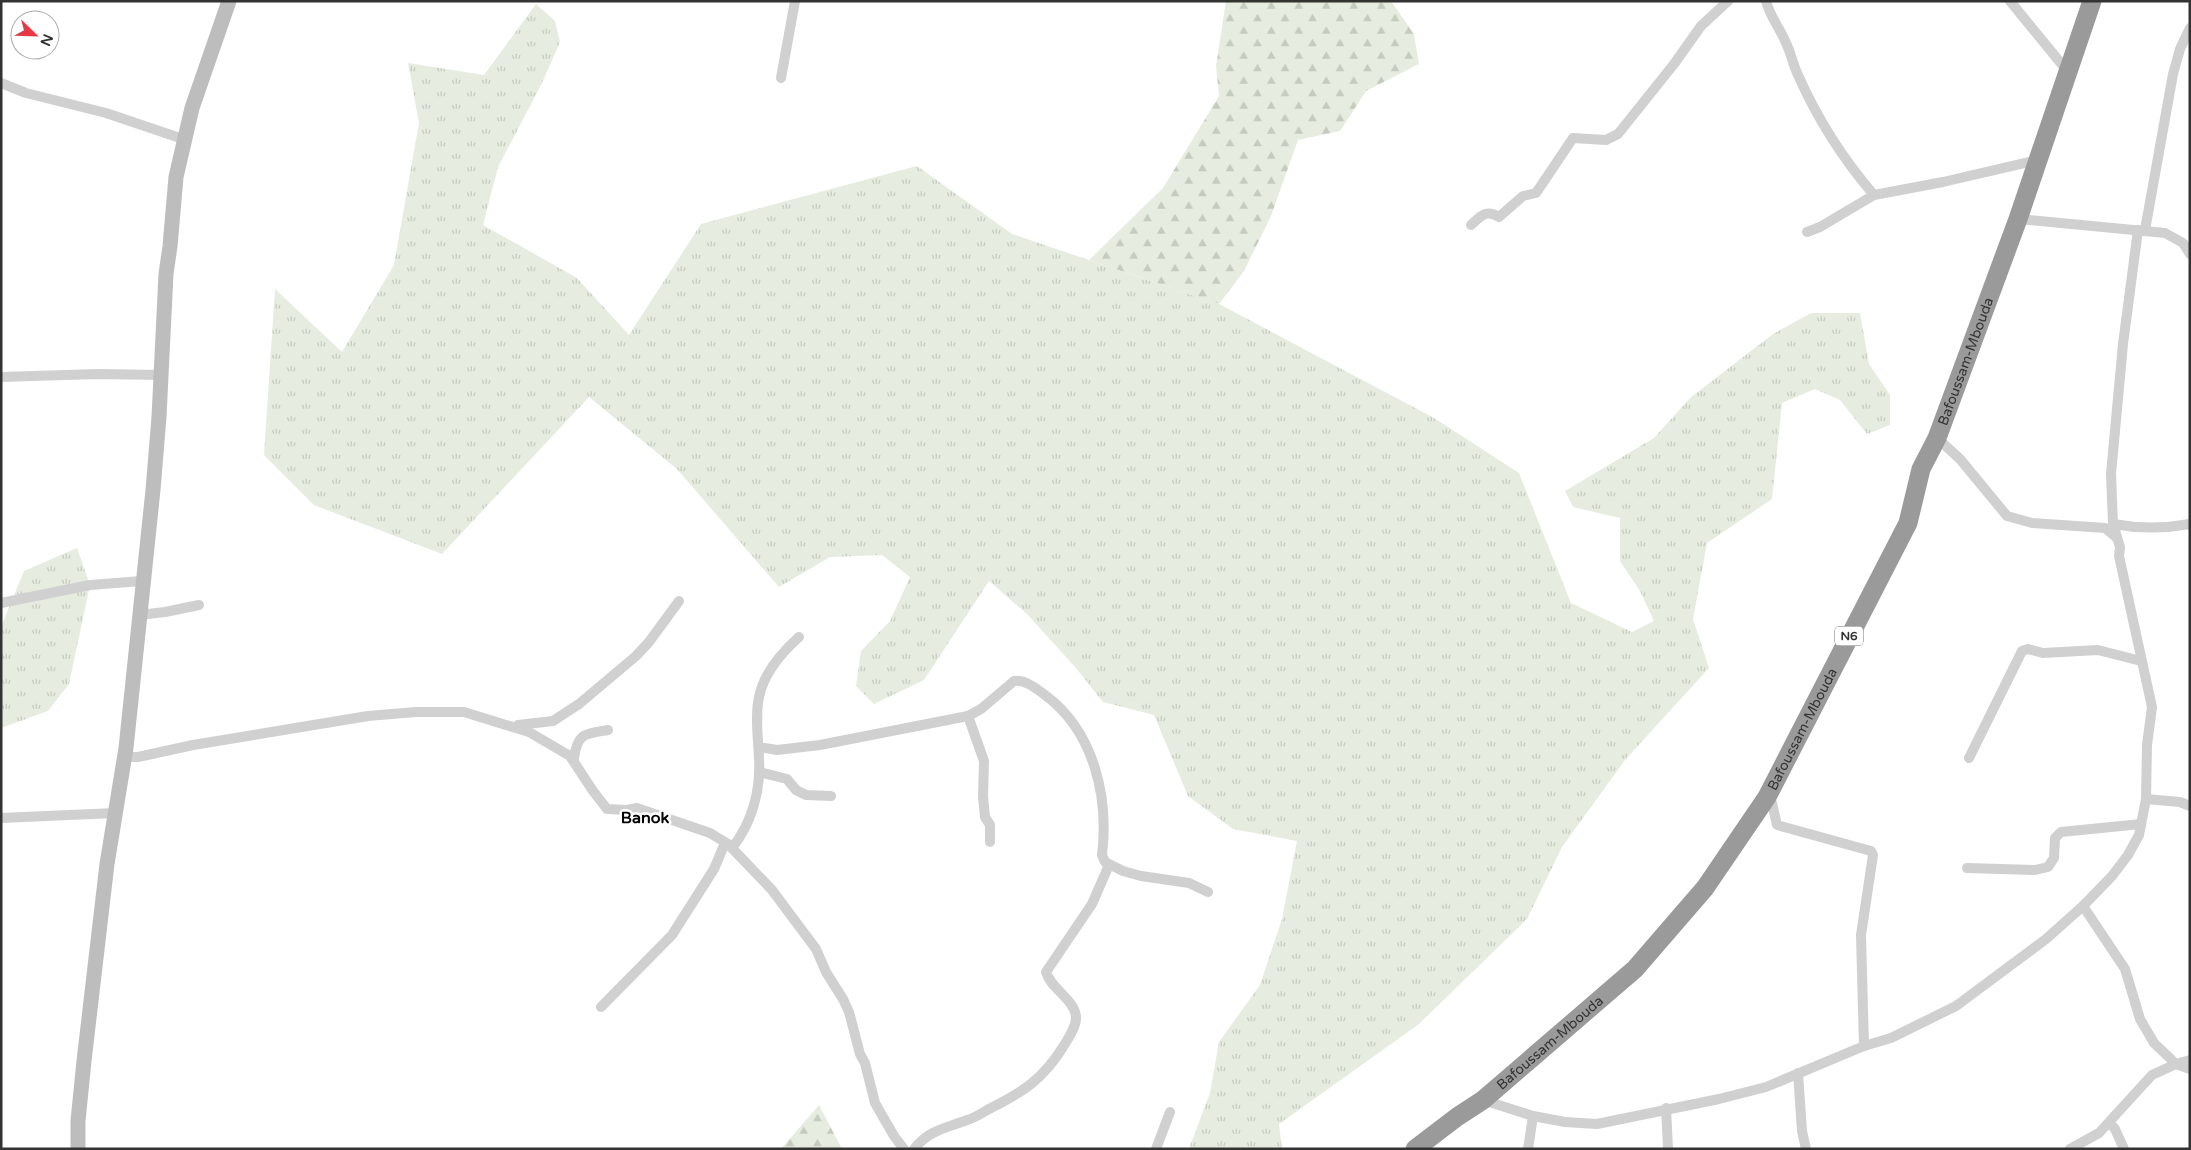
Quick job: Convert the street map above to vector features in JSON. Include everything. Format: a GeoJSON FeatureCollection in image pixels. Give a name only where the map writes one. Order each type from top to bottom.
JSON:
{"type":"FeatureCollection","features":[{"type":"Feature","properties":{"kind":"highway","name":"Bafoussam-Mbouda"},"geometry":{"type":"LineString","coordinates":[[1416,1149],[1457,1117],[1483,1100],[1635,969],[1705,888],[1767,797],[1908,523],[1921,468],[1937,438],[2018,219],[2092,1]]}},
{"type":"Feature","properties":{"kind":"street"},"geometry":{"type":"LineString","coordinates":[[78,1149],[80,1097],[115,813],[124,757],[154,482],[167,260],[176,177],[183,139],[199,84],[229,1]]}},
{"type":"Feature","properties":{"kind":"street"},"geometry":{"type":"LineString","coordinates":[[781,78],[794,1]]}},
{"type":"Feature","properties":{"kind":"street"},"geometry":{"type":"LineString","coordinates":[[1470,225],[1488,212],[1499,217],[1523,196],[1536,193],[1573,138],[1606,140],[1618,134],[1674,64],[1701,26],[1728,1]]}},
{"type":"Feature","properties":{"kind":"street"},"geometry":{"type":"LineString","coordinates":[[1766,1],[1770,14],[1786,42],[1797,75],[1814,107],[1841,154],[1874,195]]}},
{"type":"Feature","properties":{"kind":"street"},"geometry":{"type":"LineString","coordinates":[[2010,1],[2068,72]]}},
{"type":"Feature","properties":{"kind":"street"},"geometry":{"type":"LineString","coordinates":[[1483,1100],[1533,1116],[1565,1122],[1597,1124],[1666,1108],[1719,1099],[1766,1087],[1864,1046],[1891,1038],[1956,1006],[2018,961],[2083,906],[2112,876],[2128,855],[2139,835],[2146,799],[2147,745],[2152,707],[2119,556],[2120,547],[2113,524],[2111,474],[2123,344],[2142,230],[2173,74],[2180,49],[2190,28]]}},
{"type":"Feature","properties":{"kind":"street"},"geometry":{"type":"LineString","coordinates":[[1,83],[26,93],[106,113],[183,139]]}},
{"type":"Feature","properties":{"kind":"street"},"geometry":{"type":"LineString","coordinates":[[1807,232],[1820,227],[1874,195],[1934,184],[2038,160]]}},
{"type":"Feature","properties":{"kind":"street"},"geometry":{"type":"LineString","coordinates":[[2018,219],[2165,233],[2186,243],[2190,254]]}},
{"type":"Feature","properties":{"kind":"street"},"geometry":{"type":"LineString","coordinates":[[1,376],[70,374],[161,375]]}},
{"type":"Feature","properties":{"kind":"street"},"geometry":{"type":"LineString","coordinates":[[1937,438],[1960,459],[2007,516],[2032,523],[2105,528],[2117,538]]}},
{"type":"Feature","properties":{"kind":"street"},"geometry":{"type":"LineString","coordinates":[[2113,524],[2137,528],[2168,528],[2190,524]]}},
{"type":"Feature","properties":{"kind":"street"},"geometry":{"type":"LineString","coordinates":[[1,603],[90,586],[142,581]]}},
{"type":"Feature","properties":{"kind":"street"},"geometry":{"type":"LineString","coordinates":[[512,725],[526,726],[553,721],[579,704],[636,656],[649,642],[679,601]]}},
{"type":"Feature","properties":{"kind":"street"},"geometry":{"type":"LineString","coordinates":[[140,615],[199,605]]}},
{"type":"Feature","properties":{"kind":"street"},"geometry":{"type":"LineString","coordinates":[[601,1007],[672,935],[729,845],[747,827],[755,798],[759,772],[759,696],[770,671],[784,650],[799,637]]}},
{"type":"Feature","properties":{"kind":"street"},"geometry":{"type":"LineString","coordinates":[[1969,758],[2022,651],[2028,649],[2043,653],[2098,650],[2141,660]]}},
{"type":"Feature","properties":{"kind":"street"},"geometry":{"type":"LineString","coordinates":[[758,747],[777,750],[820,745],[968,716],[981,709],[1014,681],[1018,680],[1036,688],[1058,705],[1081,734],[1098,780],[1105,806],[1102,855],[1105,862],[1141,876],[1189,883],[1208,892]]}},
{"type":"Feature","properties":{"kind":"street"},"geometry":{"type":"LineString","coordinates":[[124,757],[138,757],[193,744],[306,725],[396,713],[464,712],[512,725],[544,739],[574,759],[593,792],[607,809],[627,810],[637,808],[698,828],[729,845],[772,890],[816,949],[826,972],[850,1012],[860,1054],[868,1070],[875,1103],[894,1136],[904,1149]]}},
{"type":"Feature","properties":{"kind":"street"},"geometry":{"type":"LineString","coordinates":[[968,716],[984,761],[983,797],[985,817],[990,825],[990,842]]}},
{"type":"Feature","properties":{"kind":"street"},"geometry":{"type":"LineString","coordinates":[[574,759],[578,740],[586,733],[608,730]]}},
{"type":"Feature","properties":{"kind":"street"},"geometry":{"type":"LineString","coordinates":[[759,772],[787,779],[796,790],[806,795],[832,796]]}},
{"type":"Feature","properties":{"kind":"street"},"geometry":{"type":"LineString","coordinates":[[1767,797],[1772,803],[1777,825],[1871,851],[1874,855],[1861,935],[1864,1046]]}},
{"type":"Feature","properties":{"kind":"street"},"geometry":{"type":"LineString","coordinates":[[2146,799],[2180,802],[2190,806]]}},
{"type":"Feature","properties":{"kind":"street"},"geometry":{"type":"LineString","coordinates":[[1,818],[115,813]]}},
{"type":"Feature","properties":{"kind":"street"},"geometry":{"type":"LineString","coordinates":[[1967,868],[2035,870],[2048,867],[2054,858],[2055,838],[2061,832],[2141,824]]}},
{"type":"Feature","properties":{"kind":"street"},"geometry":{"type":"LineString","coordinates":[[914,1149],[932,1132],[968,1120],[1020,1094],[1038,1080],[1054,1060],[1074,1026],[1076,1016],[1072,1007],[1052,985],[1046,972],[1092,904],[1109,865]]}},
{"type":"Feature","properties":{"kind":"street"},"geometry":{"type":"LineString","coordinates":[[2083,906],[2125,969],[2140,1019],[2154,1043],[2176,1064],[2190,1069]]}},
{"type":"Feature","properties":{"kind":"street"},"geometry":{"type":"LineString","coordinates":[[2070,1149],[2090,1139],[2110,1123],[2152,1075],[2190,1060]]}},
{"type":"Feature","properties":{"kind":"street"},"geometry":{"type":"LineString","coordinates":[[1798,1074],[1802,1131],[1806,1149]]}},
{"type":"Feature","properties":{"kind":"street"},"geometry":{"type":"LineString","coordinates":[[1666,1108],[1668,1149]]}},
{"type":"Feature","properties":{"kind":"street"},"geometry":{"type":"LineString","coordinates":[[1156,1149],[1170,1112]]}},
{"type":"Feature","properties":{"kind":"street"},"geometry":{"type":"LineString","coordinates":[[1528,1149],[1533,1116]]}},
{"type":"Feature","properties":{"kind":"street"},"geometry":{"type":"LineString","coordinates":[[2110,1123],[2115,1129],[2124,1149]]}},
{"type":"Feature","properties":{"kind":"green space"},"geometry":{"type":"Polygon","coordinates":[[[1226,1],[1391,1],[1414,34],[1419,64],[1366,91],[1340,131],[1298,140],[1271,216],[1244,271],[1219,304],[1089,260],[1163,188],[1219,96],[1216,66],[1226,1]]]}},
{"type":"Feature","properties":{"kind":"green space"},"geometry":{"type":"Polygon","coordinates":[[[536,4],[555,21],[560,42],[541,85],[498,167],[483,225],[577,278],[629,335],[701,224],[917,166],[1012,234],[1219,304],[1434,418],[1519,473],[1571,603],[1632,632],[1654,621],[1640,591],[1620,561],[1620,518],[1573,507],[1565,491],[1654,438],[1690,398],[1773,334],[1811,313],[1860,313],[1869,364],[1890,395],[1890,425],[1867,434],[1840,400],[1815,389],[1782,403],[1772,499],[1707,543],[1693,619],[1709,668],[1625,760],[1562,847],[1527,919],[1419,1024],[1279,1124],[1282,1149],[1189,1149],[1210,1093],[1219,1042],[1260,985],[1282,919],[1297,841],[1233,829],[1188,796],[1154,715],[1103,702],[1075,667],[1027,614],[989,581],[924,680],[874,704],[856,686],[861,651],[890,621],[910,577],[882,555],[830,557],[779,587],[677,469],[589,397],[442,554],[314,505],[264,455],[275,289],[342,352],[394,265],[419,123],[408,63],[484,75],[536,4]]]}},
{"type":"Feature","properties":{"kind":"green space"},"geometry":{"type":"Polygon","coordinates":[[[77,548],[90,585],[69,684],[48,711],[1,728],[1,627],[24,571],[77,548]]]}},
{"type":"Feature","properties":{"kind":"green space"},"geometry":{"type":"Polygon","coordinates":[[[819,1105],[842,1149],[781,1149],[819,1105]]]}},
{"type":"Feature","properties":{"kind":"district","name":"Banok"},"geometry":{"type":"Point","coordinates":[645,817]}}]}
